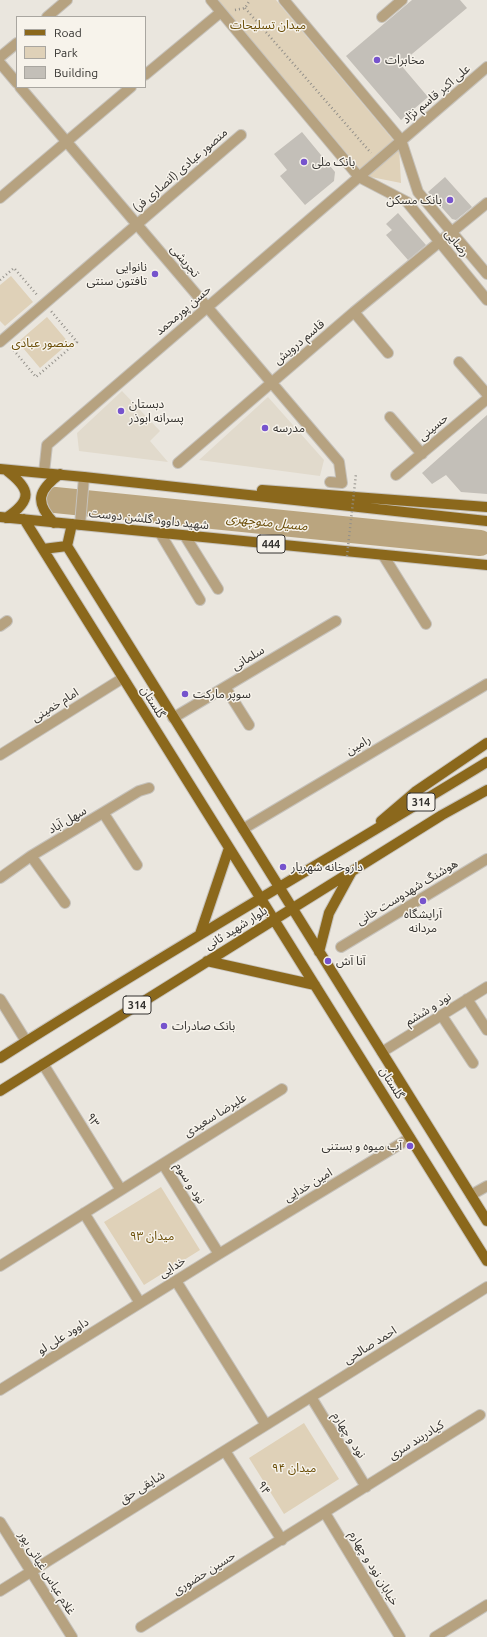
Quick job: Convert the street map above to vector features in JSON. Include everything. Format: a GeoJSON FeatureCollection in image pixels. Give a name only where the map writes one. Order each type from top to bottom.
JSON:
{"type":"FeatureCollection","features":[{"type":"Feature","properties":{"kind":"main road"},"geometry":{"type":"LineString","coordinates":[[3,469],[487,521]]}},
{"type":"Feature","properties":{"kind":"main road"},"geometry":{"type":"LineString","coordinates":[[3,469],[21,482],[27,494],[25,501],[20,507],[3,517]]}},
{"type":"Feature","properties":{"kind":"main road"},"geometry":{"type":"LineString","coordinates":[[54,523],[42,508],[41,495],[48,483],[60,474]]}},
{"type":"Feature","properties":{"kind":"main road"},"geometry":{"type":"LineString","coordinates":[[153,484],[302,492],[487,507]]}},
{"type":"Feature","properties":{"kind":"main road","name":"شهید داوود گلشن دوست"},"geometry":{"type":"LineString","coordinates":[[3,517],[487,565]]}},
{"type":"Feature","properties":{"kind":"main road","name":"گلستان"},"geometry":{"type":"LineString","coordinates":[[24,519],[487,1261]]}},
{"type":"Feature","properties":{"kind":"main road"},"geometry":{"type":"LineString","coordinates":[[43,550],[67,546],[76,525]]}},
{"type":"Feature","properties":{"kind":"main road","name":"گلستان"},"geometry":{"type":"LineString","coordinates":[[67,546],[487,1221]]}},
{"type":"Feature","properties":{"kind":"main road"},"geometry":{"type":"LineString","coordinates":[[354,842],[415,792],[487,743]]}},
{"type":"Feature","properties":{"kind":"main road","name":"بلوار شهید ثانی"},"geometry":{"type":"LineString","coordinates":[[0,1058],[200,934],[487,762]]}},
{"type":"Feature","properties":{"kind":"main road","name":"بلوار شهید ثانی"},"geometry":{"type":"LineString","coordinates":[[0,1091],[442,814],[487,790]]}},
{"type":"Feature","properties":{"kind":"main road"},"geometry":{"type":"LineString","coordinates":[[200,934],[229,848]]}},
{"type":"Feature","properties":{"kind":"main road"},"geometry":{"type":"LineString","coordinates":[[319,952],[329,913],[353,870]]}},
{"type":"Feature","properties":{"kind":"main road"},"geometry":{"type":"LineString","coordinates":[[207,961],[315,985]]}},
{"type":"Feature","properties":{"kind":"street"},"geometry":{"type":"LineString","coordinates":[[48,16],[67,0]]}},
{"type":"Feature","properties":{"kind":"street"},"geometry":{"type":"LineString","coordinates":[[211,0],[359,177]]}},
{"type":"Feature","properties":{"kind":"street"},"geometry":{"type":"LineString","coordinates":[[284,0],[401,140]]}},
{"type":"Feature","properties":{"kind":"street"},"geometry":{"type":"LineString","coordinates":[[382,17],[402,0]]}},
{"type":"Feature","properties":{"kind":"street"},"geometry":{"type":"LineString","coordinates":[[146,74],[221,12]]}},
{"type":"Feature","properties":{"kind":"street"},"geometry":{"type":"LineString","coordinates":[[0,57],[16,44]]}},
{"type":"Feature","properties":{"kind":"street"},"geometry":{"type":"LineString","coordinates":[[0,63],[16,82]]}},
{"type":"Feature","properties":{"kind":"street","name":"علی اکبر قاسم نژاد"},"geometry":{"type":"LineString","coordinates":[[378,160],[487,67]]}},
{"type":"Feature","properties":{"kind":"street","name":"تجریشی"},"geometry":{"type":"LineString","coordinates":[[21,88],[339,462],[342,483],[330,482]]}},
{"type":"Feature","properties":{"kind":"street"},"geometry":{"type":"LineString","coordinates":[[0,198],[129,88]]}},
{"type":"Feature","properties":{"kind":"street","name":"منصور عبادی (انصاری فر)"},"geometry":{"type":"LineString","coordinates":[[136,224],[241,135]]}},
{"type":"Feature","properties":{"kind":"street","name":"رضایی"},"geometry":{"type":"LineString","coordinates":[[401,140],[418,192],[487,274]]}},
{"type":"Feature","properties":{"kind":"street","name":"حسن پورمحمد"},"geometry":{"type":"LineString","coordinates":[[44,473],[47,445],[378,160]]}},
{"type":"Feature","properties":{"kind":"street","name":"رضایی"},"geometry":{"type":"LineString","coordinates":[[359,177],[407,202],[487,300]]}},
{"type":"Feature","properties":{"kind":"street","name":"قاسم درویش"},"geometry":{"type":"LineString","coordinates":[[178,463],[354,312],[487,203]]}},
{"type":"Feature","properties":{"kind":"street"},"geometry":{"type":"LineString","coordinates":[[2,340],[136,224]]}},
{"type":"Feature","properties":{"kind":"street"},"geometry":{"type":"LineString","coordinates":[[354,312],[388,353]]}},
{"type":"Feature","properties":{"kind":"street"},"geometry":{"type":"LineString","coordinates":[[459,362],[487,394]]}},
{"type":"Feature","properties":{"kind":"street","name":"حسینی"},"geometry":{"type":"LineString","coordinates":[[396,475],[487,399]]}},
{"type":"Feature","properties":{"kind":"street"},"geometry":{"type":"LineString","coordinates":[[390,417],[422,454]]}},
{"type":"Feature","properties":{"kind":"street"},"geometry":{"type":"LineString","coordinates":[[76,525],[84,477]]}},
{"type":"Feature","properties":{"kind":"street"},"geometry":{"type":"LineString","coordinates":[[160,533],[200,600]]}},
{"type":"Feature","properties":{"kind":"street"},"geometry":{"type":"LineString","coordinates":[[185,536],[218,589]]}},
{"type":"Feature","properties":{"kind":"street"},"geometry":{"type":"LineString","coordinates":[[383,555],[426,624]]}},
{"type":"Feature","properties":{"kind":"street","name":"سلمانی"},"geometry":{"type":"LineString","coordinates":[[173,718],[336,621]]}},
{"type":"Feature","properties":{"kind":"street","name":"امام خمینی"},"geometry":{"type":"LineString","coordinates":[[0,755],[123,678]]}},
{"type":"Feature","properties":{"kind":"street","name":"رامین"},"geometry":{"type":"LineString","coordinates":[[243,829],[487,684]]}},
{"type":"Feature","properties":{"kind":"street"},"geometry":{"type":"LineString","coordinates":[[225,687],[249,724]]}},
{"type":"Feature","properties":{"kind":"street","name":"سهل آباد"},"geometry":{"type":"LineString","coordinates":[[0,878],[31,856],[149,788]]}},
{"type":"Feature","properties":{"kind":"street"},"geometry":{"type":"LineString","coordinates":[[104,814],[137,866]]}},
{"type":"Feature","properties":{"kind":"street"},"geometry":{"type":"LineString","coordinates":[[31,856],[65,903]]}},
{"type":"Feature","properties":{"kind":"street","name":"هوشنگ شهدوست خانی"},"geometry":{"type":"LineString","coordinates":[[341,947],[486,861]]}},
{"type":"Feature","properties":{"kind":"street","name":"نود و ششم"},"geometry":{"type":"LineString","coordinates":[[382,1052],[442,1016],[487,986]]}},
{"type":"Feature","properties":{"kind":"street"},"geometry":{"type":"LineString","coordinates":[[0,999],[26,1041]]}},
{"type":"Feature","properties":{"kind":"street"},"geometry":{"type":"LineString","coordinates":[[467,999],[487,1030]]}},
{"type":"Feature","properties":{"kind":"street"},"geometry":{"type":"LineString","coordinates":[[442,1016],[473,1063]]}},
{"type":"Feature","properties":{"kind":"street","name":"۹۳"},"geometry":{"type":"LineString","coordinates":[[43,1064],[122,1190]]}},
{"type":"Feature","properties":{"kind":"street","name":"علیرضا سعیدی"},"geometry":{"type":"LineString","coordinates":[[163,1164],[282,1089]]}},
{"type":"Feature","properties":{"kind":"street","name":"امین خدایی"},"geometry":{"type":"LineString","coordinates":[[219,1254],[410,1138]]}},
{"type":"Feature","properties":{"kind":"street","name":"نود و سوم"},"geometry":{"type":"LineString","coordinates":[[0,1266],[163,1164],[219,1254]]}},
{"type":"Feature","properties":{"kind":"street"},"geometry":{"type":"LineString","coordinates":[[471,1195],[487,1186]]}},
{"type":"Feature","properties":{"kind":"street"},"geometry":{"type":"LineString","coordinates":[[84,1213],[140,1303]]}},
{"type":"Feature","properties":{"kind":"street","name":"خدایی"},"geometry":{"type":"LineString","coordinates":[[140,1303],[219,1254]]}},
{"type":"Feature","properties":{"kind":"street"},"geometry":{"type":"LineString","coordinates":[[176,1281],[266,1425]]}},
{"type":"Feature","properties":{"kind":"street","name":"احمد صالحی"},"geometry":{"type":"LineString","coordinates":[[266,1425],[487,1288]]}},
{"type":"Feature","properties":{"kind":"street","name":"داوود علی لو"},"geometry":{"type":"LineString","coordinates":[[0,1390],[140,1303]]}},
{"type":"Feature","properties":{"kind":"street","name":"نود و چهارم"},"geometry":{"type":"LineString","coordinates":[[311,1397],[366,1487]]}},
{"type":"Feature","properties":{"kind":"street","name":"کیادربند سری"},"geometry":{"type":"LineString","coordinates":[[325,1512],[480,1415]]}},
{"type":"Feature","properties":{"kind":"street","name":"شایقی حق"},"geometry":{"type":"LineString","coordinates":[[0,1591],[266,1425]]}},
{"type":"Feature","properties":{"kind":"street","name":"۹۴"},"geometry":{"type":"LineString","coordinates":[[225,1450],[282,1540]]}},
{"type":"Feature","properties":{"kind":"street","name":"حسین حضوری"},"geometry":{"type":"LineString","coordinates":[[141,1627],[325,1512]]}},
{"type":"Feature","properties":{"kind":"street","name":"خیابان نود و چهارم"},"geometry":{"type":"LineString","coordinates":[[325,1512],[400,1637]]}},
{"type":"Feature","properties":{"kind":"street","name":"غلام عباس غیاثی ‌پور"},"geometry":{"type":"LineString","coordinates":[[0,1522],[72,1637]]}},
{"type":"Feature","properties":{"kind":"street"},"geometry":{"type":"LineString","coordinates":[[435,1637],[487,1605]]}},
{"type":"Feature","properties":{"kind":"path"},"geometry":{"type":"LineString","coordinates":[[231,8],[238,10],[245,8],[250,0]]}},
{"type":"Feature","properties":{"kind":"path"},"geometry":{"type":"LineString","coordinates":[[245,8],[378,160]]}},
{"type":"Feature","properties":{"kind":"path"},"geometry":{"type":"LineString","coordinates":[[0,280],[14,268],[78,342],[36,376],[2,340]]}},
{"type":"Feature","properties":{"kind":"path"},"geometry":{"type":"LineString","coordinates":[[347,556],[356,474]]}},
{"type":"Feature","properties":{"kind":"shaded area","name":"دبستان پسرانه ابوذر"},"geometry":{"type":"Polygon","coordinates":[[[122,391],[160,431],[150,441],[168,462],[79,451],[77,433],[122,391]]]}},
{"type":"Feature","properties":{"kind":"shaded area","name":"مدرسه"},"geometry":{"type":"Polygon","coordinates":[[[268,397],[324,460],[320,476],[199,460],[268,397]]]}},
{"type":"Feature","properties":{"kind":"green space","name":"میدان تسلیحات"},"geometry":{"type":"Polygon","coordinates":[[[217,0],[276,0],[399,147],[401,183],[366,176],[217,0]]]}},
{"type":"Feature","properties":{"kind":"green space","name":"منصور عبادی"},"geometry":{"type":"Polygon","coordinates":[[[11,276],[33,302],[5,326],[0,321],[0,285],[11,276]]]}},
{"type":"Feature","properties":{"kind":"green space","name":"منصور عبادی"},"geometry":{"type":"Polygon","coordinates":[[[47,317],[69,343],[40,368],[18,342],[47,317]]]}},
{"type":"Feature","properties":{"kind":"green space","name":"میدان ۹۳"},"geometry":{"type":"Polygon","coordinates":[[[161,1187],[200,1250],[144,1285],[104,1222],[161,1187]]]}},
{"type":"Feature","properties":{"kind":"green space","name":"میدان ۹۴"},"geometry":{"type":"Polygon","coordinates":[[[304,1423],[339,1479],[284,1514],[249,1458],[304,1423]]]}},
{"type":"Feature","properties":{"kind":"building","name":"مخابرات"},"geometry":{"type":"Polygon","coordinates":[[[412,0],[460,0],[467,8],[400,64],[428,97],[401,120],[346,56],[412,0]]]}},
{"type":"Feature","properties":{"kind":"building","name":"بانک ملی"},"geometry":{"type":"Polygon","coordinates":[[[302,132],[335,172],[334,181],[305,205],[280,176],[287,170],[274,154],[302,132]]]}},
{"type":"Feature","properties":{"kind":"building","name":"بانک مسکن"},"geometry":{"type":"Polygon","coordinates":[[[445,177],[472,207],[456,220],[452,219],[428,192],[445,177]]]}},
{"type":"Feature","properties":{"kind":"building"},"geometry":{"type":"Polygon","coordinates":[[[398,213],[426,245],[408,260],[386,235],[392,230],[386,224],[398,213]]]}},
{"type":"Feature","properties":{"kind":"building"},"geometry":{"type":"Polygon","coordinates":[[[487,415],[487,494],[461,492],[446,475],[432,484],[422,473],[487,415]]]}},
{"type":"Feature","properties":{"kind":"waterway","name":"مسیل منوچهری"},"geometry":{"type":"LineString","coordinates":[[55,500],[480,543]]}},
{"type":"Feature","properties":{"kind":"place","name":"مخابرات"},"geometry":{"type":"Point","coordinates":[377,60]}},
{"type":"Feature","properties":{"kind":"place","name":"بانک ملی"},"geometry":{"type":"Point","coordinates":[304,162]}},
{"type":"Feature","properties":{"kind":"place","name":"بانک مسکن"},"geometry":{"type":"Point","coordinates":[450,200]}},
{"type":"Feature","properties":{"kind":"place","name":"نانوایی تافتون سنتی"},"geometry":{"type":"Point","coordinates":[155,274]}},
{"type":"Feature","properties":{"kind":"place","name":"دبستان پسرانه ابوذر"},"geometry":{"type":"Point","coordinates":[121,411]}},
{"type":"Feature","properties":{"kind":"place","name":"مدرسه"},"geometry":{"type":"Point","coordinates":[265,428]}},
{"type":"Feature","properties":{"kind":"place","name":"سوپر مارکت"},"geometry":{"type":"Point","coordinates":[185,694]}},
{"type":"Feature","properties":{"kind":"place","name":"داروخانه شهریار"},"geometry":{"type":"Point","coordinates":[283,867]}},
{"type":"Feature","properties":{"kind":"place","name":"آرایشگاه مردانه"},"geometry":{"type":"Point","coordinates":[423,901]}},
{"type":"Feature","properties":{"kind":"place","name":"آنا آش"},"geometry":{"type":"Point","coordinates":[328,961]}},
{"type":"Feature","properties":{"kind":"place","name":"بانک صادرات"},"geometry":{"type":"Point","coordinates":[164,1026]}},
{"type":"Feature","properties":{"kind":"place","name":"آب میوه و بستنی"},"geometry":{"type":"Point","coordinates":[410,1146]}}]}
